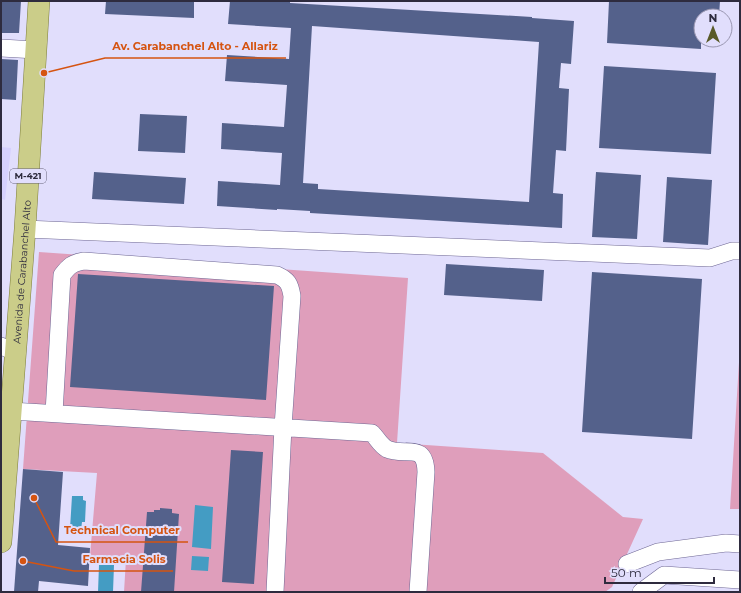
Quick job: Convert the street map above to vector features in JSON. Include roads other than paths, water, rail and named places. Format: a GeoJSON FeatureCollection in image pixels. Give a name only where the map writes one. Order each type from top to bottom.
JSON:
{"type":"FeatureCollection","features":[{"type":"Feature","properties":{"kind":"main road","name":"Avenida de Carabanchel Alto"},"geometry":{"type":"LineString","coordinates":[[1,542],[10,411],[8,349],[25,229],[39,1]]}},
{"type":"Feature","properties":{"kind":"street"},"geometry":{"type":"LineString","coordinates":[[1,48],[36,50]]}},
{"type":"Feature","properties":{"kind":"street"},"geometry":{"type":"LineString","coordinates":[[25,229],[710,258],[732,251],[740,251]]}},
{"type":"Feature","properties":{"kind":"street"},"geometry":{"type":"LineString","coordinates":[[54,413],[62,276],[68,267],[76,262],[84,261],[277,275],[285,279],[290,286],[292,296],[274,592]]}},
{"type":"Feature","properties":{"kind":"street"},"geometry":{"type":"LineString","coordinates":[[10,411],[372,433],[382,445],[388,449],[416,452],[423,456],[426,463],[418,592]]}},
{"type":"Feature","properties":{"kind":"street"},"geometry":{"type":"LineString","coordinates":[[627,564],[658,552],[726,543],[740,544]]}},
{"type":"Feature","properties":{"kind":"street"},"geometry":{"type":"LineString","coordinates":[[641,592],[664,575],[740,580]]}},
{"type":"Feature","properties":{"kind":"water"},"geometry":{"type":"Polygon","coordinates":[[[72,496],[83,496],[83,500],[86,501],[85,522],[82,522],[81,530],[70,529],[72,496]]]}},
{"type":"Feature","properties":{"kind":"water"},"geometry":{"type":"Polygon","coordinates":[[[195,505],[213,507],[211,549],[192,547],[195,505]]]}},
{"type":"Feature","properties":{"kind":"water"},"geometry":{"type":"Polygon","coordinates":[[[192,556],[209,557],[208,571],[191,570],[192,556]]]}},
{"type":"Feature","properties":{"kind":"water"},"geometry":{"type":"Polygon","coordinates":[[[99,565],[114,565],[113,592],[98,592],[99,565]]]}},
{"type":"Feature","properties":{"kind":"place","name":"Av. Carabanchel Alto - Allariz"},"geometry":{"type":"Point","coordinates":[44,73]}},
{"type":"Feature","properties":{"kind":"place","name":"Technical Computer"},"geometry":{"type":"Point","coordinates":[34,498]}},
{"type":"Feature","properties":{"kind":"place","name":"Farmacia Solis"},"geometry":{"type":"Point","coordinates":[23,561]}}]}
